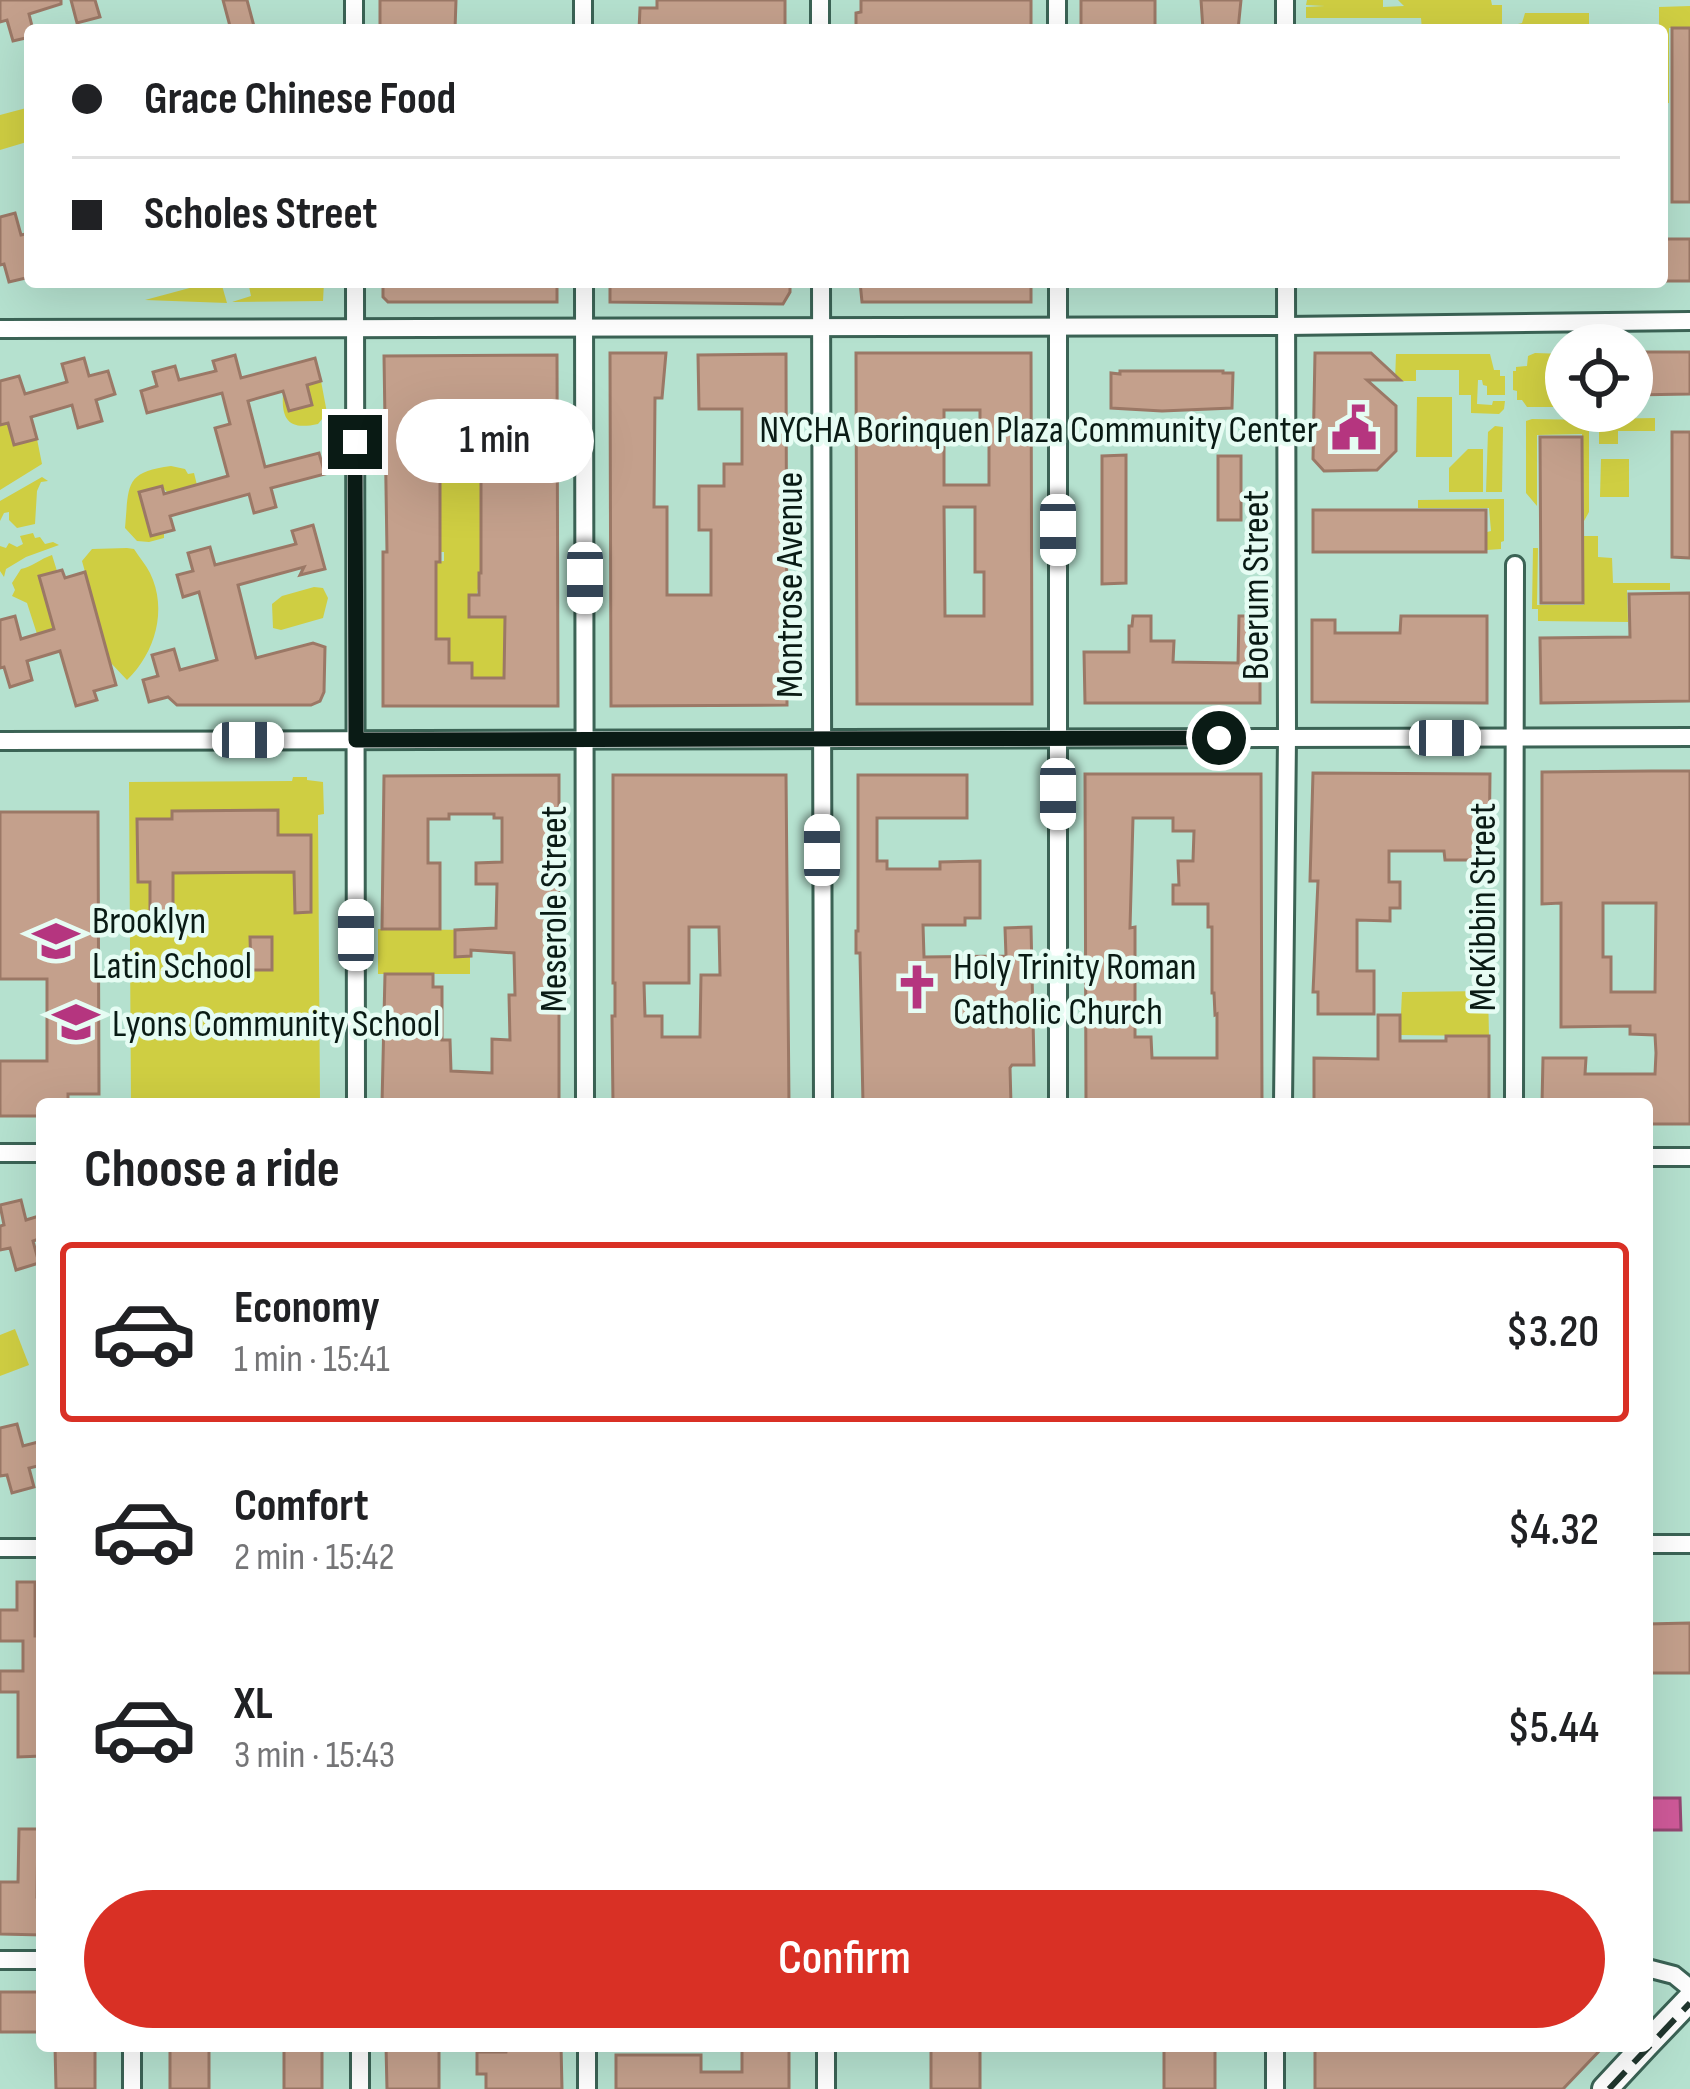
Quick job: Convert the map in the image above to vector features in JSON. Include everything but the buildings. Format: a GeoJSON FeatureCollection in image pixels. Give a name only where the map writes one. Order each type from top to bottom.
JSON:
{"type":"FeatureCollection","features":[{"type":"Feature","properties":{"kind":"main road"},"geometry":{"type":"LineString","coordinates":[[1653,2037],[1690,1999]]}},
{"type":"Feature","properties":{"kind":"main road"},"geometry":{"type":"LineString","coordinates":[[1605,2089],[1639,2052]]}},
{"type":"Feature","properties":{"kind":"street"},"geometry":{"type":"LineString","coordinates":[[355,288],[356,1098]]}},
{"type":"Feature","properties":{"kind":"street","name":"Meserole Street"},"geometry":{"type":"LineString","coordinates":[[584,288],[586,1098]]}},
{"type":"Feature","properties":{"kind":"street","name":"Montrose Avenue"},"geometry":{"type":"LineString","coordinates":[[821,288],[824,1098]]}},
{"type":"Feature","properties":{"kind":"street"},"geometry":{"type":"LineString","coordinates":[[1058,288],[1058,1098]]}},
{"type":"Feature","properties":{"kind":"street","name":"Boerum Street"},"geometry":{"type":"LineString","coordinates":[[1283,1098],[1286,288]]}},
{"type":"Feature","properties":{"kind":"street"},"geometry":{"type":"LineString","coordinates":[[0,329],[1690,321]]}},
{"type":"Feature","properties":{"kind":"street","name":"McKibbin Street"},"geometry":{"type":"LineString","coordinates":[[1514,1098],[1515,566]]}},
{"type":"Feature","properties":{"kind":"street"},"geometry":{"type":"LineString","coordinates":[[0,741],[1690,737]]}},
{"type":"Feature","properties":{"kind":"street"},"geometry":{"type":"LineString","coordinates":[[0,1153],[36,1153]]}},
{"type":"Feature","properties":{"kind":"street"},"geometry":{"type":"LineString","coordinates":[[1653,1157],[1690,1157]]}},
{"type":"Feature","properties":{"kind":"street"},"geometry":{"type":"LineString","coordinates":[[1653,1544],[1690,1544]]}},
{"type":"Feature","properties":{"kind":"street"},"geometry":{"type":"LineString","coordinates":[[0,1548],[36,1548]]}},
{"type":"Feature","properties":{"kind":"street"},"geometry":{"type":"LineString","coordinates":[[0,1960],[36,1960]]}},
{"type":"Feature","properties":{"kind":"street"},"geometry":{"type":"LineString","coordinates":[[1653,1970],[1674,1975],[1690,1988]]}},
{"type":"Feature","properties":{"kind":"street"},"geometry":{"type":"LineString","coordinates":[[131,2052],[132,2089]]}},
{"type":"Feature","properties":{"kind":"street"},"geometry":{"type":"LineString","coordinates":[[360,2052],[360,2089]]}},
{"type":"Feature","properties":{"kind":"street"},"geometry":{"type":"LineString","coordinates":[[587,2052],[587,2089]]}},
{"type":"Feature","properties":{"kind":"street"},"geometry":{"type":"LineString","coordinates":[[826,2052],[826,2089]]}},
{"type":"Feature","properties":{"kind":"street"},"geometry":{"type":"LineString","coordinates":[[1275,2052],[1275,2089]]}},
{"type":"Feature","properties":{"kind":"shaded area"},"geometry":{"type":"Polygon","coordinates":[[[1307,0],[1383,0],[1383,7],[1404,6],[1398,0],[1491,0],[1492,5],[1502,5],[1502,24],[1306,18],[1306,7],[1325,6],[1306,5],[1307,0]]]}},
{"type":"Feature","properties":{"kind":"shaded area"},"geometry":{"type":"Polygon","coordinates":[[[1690,6],[1690,27],[1669,28],[1668,103],[1668,24],[1659,24],[1659,7],[1690,6]]]}},
{"type":"Feature","properties":{"kind":"shaded area"},"geometry":{"type":"Polygon","coordinates":[[[1525,13],[1589,13],[1589,24],[1518,24],[1525,13]]]}},
{"type":"Feature","properties":{"kind":"shaded area"},"geometry":{"type":"Polygon","coordinates":[[[24,109],[24,143],[0,150],[0,115],[24,109]]]}},
{"type":"Feature","properties":{"kind":"shaded area"},"geometry":{"type":"Polygon","coordinates":[[[190,288],[223,288],[227,303],[145,300],[190,288]]]}},
{"type":"Feature","properties":{"kind":"shaded area"},"geometry":{"type":"Polygon","coordinates":[[[249,288],[324,288],[323,301],[232,302],[251,296],[249,288]]]}},
{"type":"Feature","properties":{"kind":"shaded area"},"geometry":{"type":"Polygon","coordinates":[[[1545,353],[1545,407],[1527,407],[1513,390],[1513,371],[1527,366],[1528,356],[1545,353]]]}},
{"type":"Feature","properties":{"kind":"shaded area"},"geometry":{"type":"Polygon","coordinates":[[[1396,354],[1490,354],[1494,370],[1505,376],[1505,395],[1487,395],[1487,386],[1478,380],[1477,404],[1505,401],[1504,409],[1499,414],[1471,413],[1471,395],[1459,395],[1459,370],[1416,370],[1416,381],[1395,381],[1396,354]]]}},
{"type":"Feature","properties":{"kind":"shaded area"},"geometry":{"type":"Polygon","coordinates":[[[321,381],[327,413],[318,424],[290,422],[283,394],[289,411],[312,405],[307,385],[321,381]]]}},
{"type":"Feature","properties":{"kind":"shaded area"},"geometry":{"type":"Polygon","coordinates":[[[1417,397],[1452,397],[1452,457],[1416,457],[1417,397]]]}},
{"type":"Feature","properties":{"kind":"shaded area"},"geometry":{"type":"Polygon","coordinates":[[[1545,419],[1545,432],[1589,432],[1589,512],[1584,521],[1582,434],[1537,435],[1537,506],[1526,493],[1526,421],[1545,419]]]}},
{"type":"Feature","properties":{"kind":"shaded area"},"geometry":{"type":"Polygon","coordinates":[[[8,423],[14,445],[37,439],[42,464],[0,490],[0,425],[8,423]]]}},
{"type":"Feature","properties":{"kind":"shaded area"},"geometry":{"type":"Polygon","coordinates":[[[1503,427],[1502,492],[1486,492],[1488,432],[1503,427]]]}},
{"type":"Feature","properties":{"kind":"shaded area"},"geometry":{"type":"Polygon","coordinates":[[[1599,432],[1618,432],[1618,444],[1599,444],[1599,432]]]}},
{"type":"Feature","properties":{"kind":"shaded area"},"geometry":{"type":"Polygon","coordinates":[[[440,442],[481,442],[482,555],[469,616],[525,617],[505,648],[515,683],[491,678],[472,684],[449,663],[449,638],[423,639],[432,562],[444,561],[444,552],[440,552],[440,442]]]}},
{"type":"Feature","properties":{"kind":"shaded area"},"geometry":{"type":"Polygon","coordinates":[[[1468,449],[1483,449],[1483,492],[1449,492],[1449,468],[1468,449]]]}},
{"type":"Feature","properties":{"kind":"shaded area"},"geometry":{"type":"Polygon","coordinates":[[[1601,459],[1629,459],[1629,497],[1600,497],[1601,459]]]}},
{"type":"Feature","properties":{"kind":"shaded area"},"geometry":{"type":"Polygon","coordinates":[[[171,466],[194,473],[197,485],[168,493],[161,486],[139,492],[151,535],[164,532],[164,538],[137,541],[125,528],[132,483],[145,472],[171,466]]]}},
{"type":"Feature","properties":{"kind":"shaded area"},"geometry":{"type":"Polygon","coordinates":[[[42,477],[48,481],[41,482],[37,491],[35,524],[17,528],[9,512],[0,521],[0,501],[42,477]]]}},
{"type":"Feature","properties":{"kind":"shaded area"},"geometry":{"type":"Polygon","coordinates":[[[1504,499],[1501,549],[1487,550],[1489,508],[1418,508],[1418,500],[1504,499]]]}},
{"type":"Feature","properties":{"kind":"shaded area"},"geometry":{"type":"Polygon","coordinates":[[[33,533],[45,544],[59,545],[26,557],[6,569],[4,577],[0,546],[17,547],[23,544],[20,536],[33,533]]]}},
{"type":"Feature","properties":{"kind":"shaded area"},"geometry":{"type":"Polygon","coordinates":[[[1584,536],[1598,536],[1598,557],[1612,558],[1613,583],[1670,583],[1670,590],[1627,590],[1628,622],[1538,621],[1538,609],[1532,609],[1533,548],[1538,548],[1537,605],[1584,605],[1584,536]]]}},
{"type":"Feature","properties":{"kind":"shaded area"},"geometry":{"type":"Polygon","coordinates":[[[92,549],[134,549],[150,573],[158,616],[145,657],[127,680],[110,662],[82,561],[92,549]]]}},
{"type":"Feature","properties":{"kind":"shaded area"},"geometry":{"type":"Polygon","coordinates":[[[52,555],[57,571],[54,629],[37,634],[27,603],[12,596],[12,583],[21,569],[52,555]]]}},
{"type":"Feature","properties":{"kind":"shaded area"},"geometry":{"type":"Polygon","coordinates":[[[323,588],[328,598],[323,618],[273,628],[272,604],[282,596],[323,588]]]}},
{"type":"Feature","properties":{"kind":"shaded area"},"geometry":{"type":"Polygon","coordinates":[[[293,777],[307,777],[323,782],[324,814],[318,815],[320,1098],[131,1098],[129,782],[292,781],[293,777]]]}},
{"type":"Feature","properties":{"kind":"shaded area"},"geometry":{"type":"Polygon","coordinates":[[[378,929],[470,930],[470,974],[378,974],[378,929]]]}},
{"type":"Feature","properties":{"kind":"shaded area"},"geometry":{"type":"Polygon","coordinates":[[[1488,991],[1489,1036],[1400,1035],[1402,992],[1488,991]]]}},
{"type":"Feature","properties":{"kind":"shaded area"},"geometry":{"type":"Polygon","coordinates":[[[15,1329],[29,1365],[0,1376],[0,1335],[15,1329]]]}},
{"type":"Feature","properties":{"kind":"shaded area"},"geometry":{"type":"Polygon","coordinates":[[[1653,1798],[1680,1798],[1681,1830],[1653,1830],[1653,1798]]]}},
{"type":"Feature","properties":{"kind":"railway"},"geometry":{"type":"LineString","coordinates":[[1653,2042],[1690,2003]]}},
{"type":"Feature","properties":{"kind":"railway"},"geometry":{"type":"LineString","coordinates":[[1609,2089],[1644,2052]]}},
{"type":"Feature","properties":{"kind":"place","name":"NYCHA Borinquen Plaza Community Center"},"geometry":{"type":"Point","coordinates":[1354,428]}},
{"type":"Feature","properties":{"kind":"place","name":"Brooklyn Latin School"},"geometry":{"type":"Point","coordinates":[56,941]}},
{"type":"Feature","properties":{"kind":"place","name":"Holy Trinity Roman Catholic Church"},"geometry":{"type":"Point","coordinates":[917,987]}},
{"type":"Feature","properties":{"kind":"place","name":"Lyons Community School"},"geometry":{"type":"Point","coordinates":[76,1022]}},
{"type":"Feature","properties":{"kind":"route"},"geometry":{"type":"LineString","coordinates":[[355,442],[356,740],[1219,738]]}}]}
